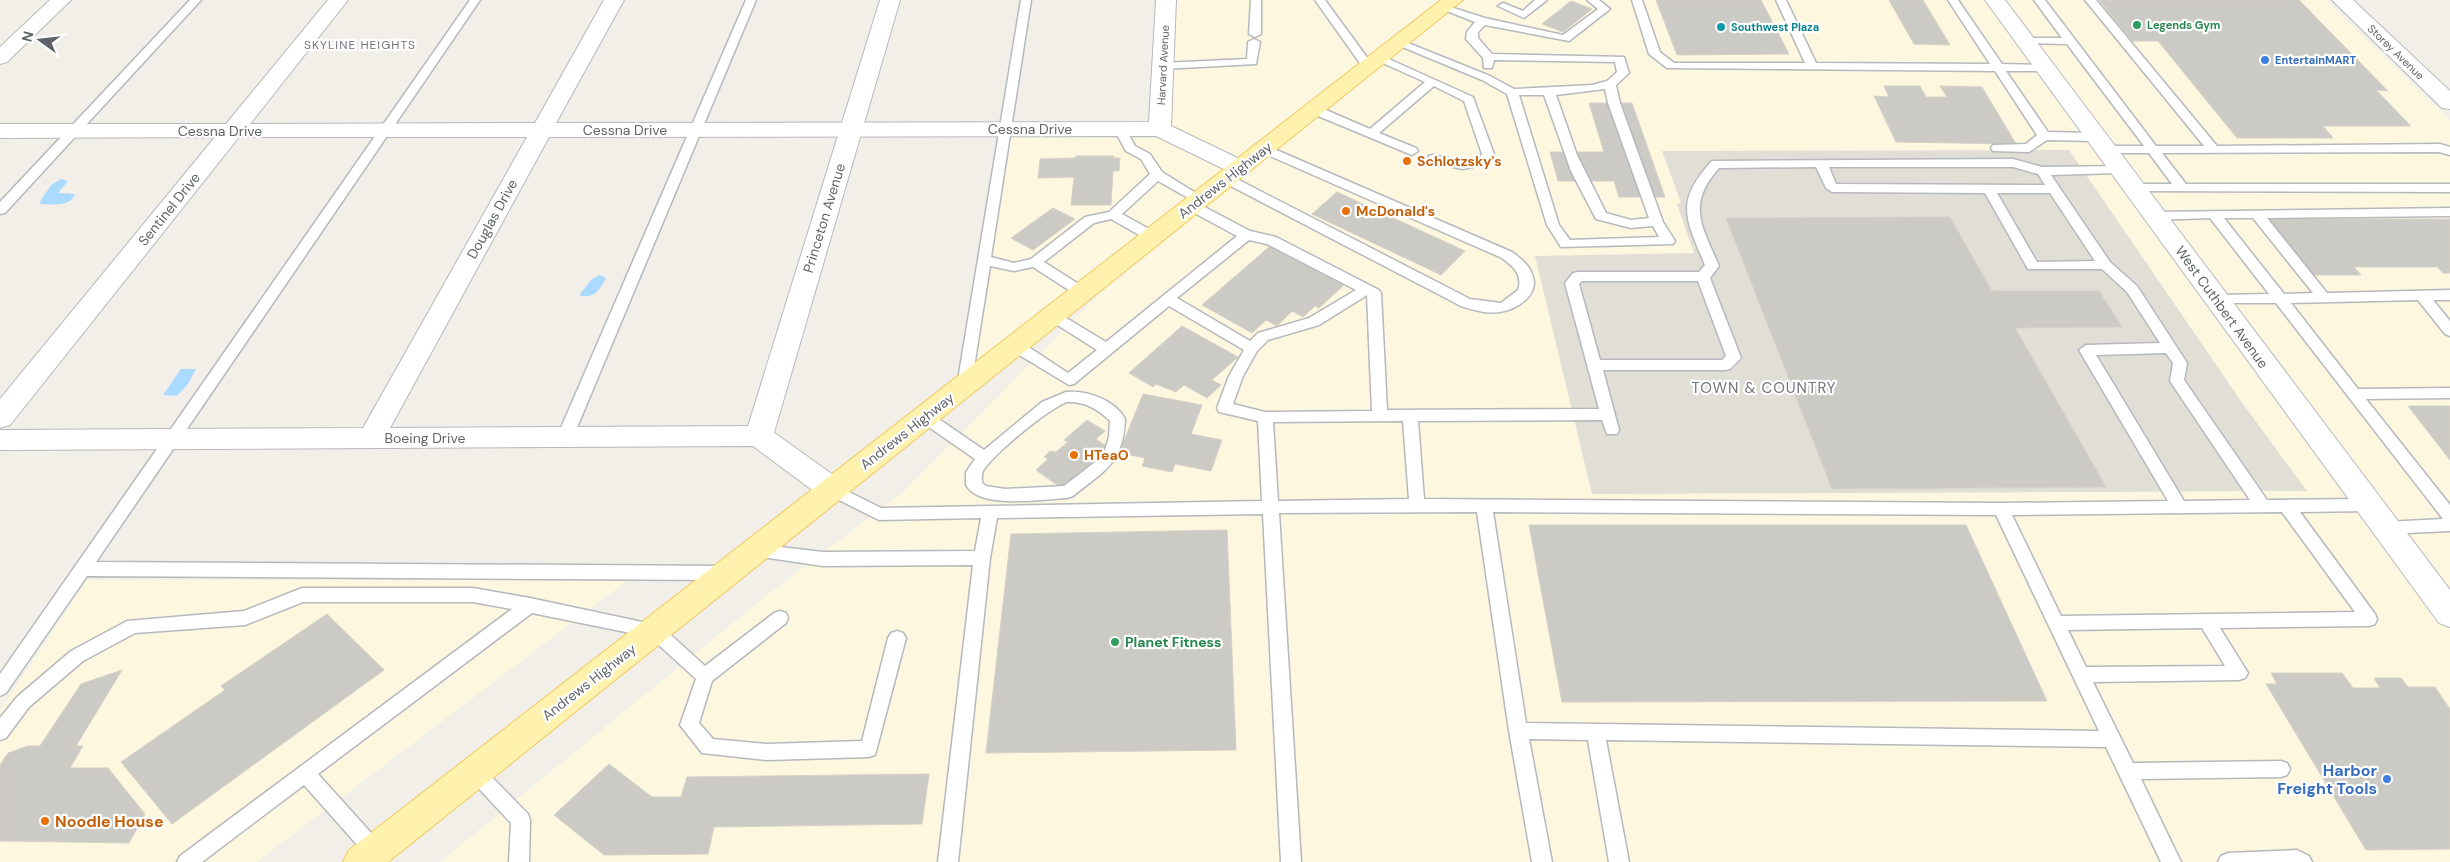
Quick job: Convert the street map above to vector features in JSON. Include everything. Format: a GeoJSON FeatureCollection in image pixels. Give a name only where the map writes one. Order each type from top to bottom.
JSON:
{"type":"FeatureCollection","features":[{"type":"Feature","properties":{"kind":"main road","name":"Andrews Highway"},"geometry":{"type":"LineString","coordinates":[[368,856],[1449,4]]}},
{"type":"Feature","properties":{"kind":"street"},"geometry":{"type":"LineString","coordinates":[[0,58],[61,0]]}},
{"type":"Feature","properties":{"kind":"street","name":"Sentinel Drive"},"geometry":{"type":"LineString","coordinates":[[0,418],[338,0]]}},
{"type":"Feature","properties":{"kind":"street","name":"Douglas Drive"},"geometry":{"type":"LineString","coordinates":[[371,438],[614,0]]}},
{"type":"Feature","properties":{"kind":"street","name":"Princeton Avenue"},"geometry":{"type":"LineString","coordinates":[[759,436],[890,0]]}},
{"type":"Feature","properties":{"kind":"street","name":"Harvard Avenue"},"geometry":{"type":"LineString","coordinates":[[1160,129],[1166,0]]}},
{"type":"Feature","properties":{"kind":"street","name":"West Cuthbert Avenue"},"geometry":{"type":"LineString","coordinates":[[1995,0],[2043,68],[2450,614]]}},
{"type":"Feature","properties":{"kind":"street","name":"Storey Avenue"},"geometry":{"type":"LineString","coordinates":[[2342,0],[2450,103]]}},
{"type":"Feature","properties":{"kind":"street","name":"Cessna Drive"},"geometry":{"type":"LineString","coordinates":[[0,131],[1160,129],[1234,174]]}},
{"type":"Feature","properties":{"kind":"street"},"geometry":{"type":"LineString","coordinates":[[759,436],[833,490]]}},
{"type":"Feature","properties":{"kind":"street","name":"Boeing Drive"},"geometry":{"type":"LineString","coordinates":[[0,440],[759,436]]}},
{"type":"Feature","properties":{"kind":"lane"},"geometry":{"type":"LineString","coordinates":[[0,210],[196,0]]}},
{"type":"Feature","properties":{"kind":"lane"},"geometry":{"type":"LineString","coordinates":[[0,688],[475,0]]}},
{"type":"Feature","properties":{"kind":"lane"},"geometry":{"type":"LineString","coordinates":[[565,437],[751,0]]}},
{"type":"Feature","properties":{"kind":"lane"},"geometry":{"type":"LineString","coordinates":[[964,386],[1026,0]]}},
{"type":"Feature","properties":{"kind":"lane"},"geometry":{"type":"LineString","coordinates":[[1163,66],[1252,62],[1256,0]]}},
{"type":"Feature","properties":{"kind":"lane"},"geometry":{"type":"LineString","coordinates":[[1320,0],[1382,56],[1469,99],[1488,154],[1483,161],[1462,166],[1433,159]]}},
{"type":"Feature","properties":{"kind":"lane"},"geometry":{"type":"LineString","coordinates":[[1382,56],[1486,78],[1512,92],[1549,92],[1610,84],[1623,73],[1620,60],[1489,57],[1472,39],[1473,32],[1482,21],[1507,3],[1524,15],[1542,0]]}},
{"type":"Feature","properties":{"kind":"lane"},"geometry":{"type":"LineString","coordinates":[[1449,4],[1482,21],[1565,39],[1605,10],[1592,0]]}},
{"type":"Feature","properties":{"kind":"lane"},"geometry":{"type":"LineString","coordinates":[[1637,0],[1655,54],[1671,66],[2043,68]]}},
{"type":"Feature","properties":{"kind":"lane"},"geometry":{"type":"LineString","coordinates":[[1781,0],[1812,67]]}},
{"type":"Feature","properties":{"kind":"lane"},"geometry":{"type":"LineString","coordinates":[[1953,0],[2044,136],[2182,188],[2450,188]]}},
{"type":"Feature","properties":{"kind":"lane"},"geometry":{"type":"LineString","coordinates":[[2039,0],[2182,188]]}},
{"type":"Feature","properties":{"kind":"lane"},"geometry":{"type":"LineString","coordinates":[[2090,0],[2212,149]]}},
{"type":"Feature","properties":{"kind":"lane"},"geometry":{"type":"LineString","coordinates":[[2024,41],[2071,41]]}},
{"type":"Feature","properties":{"kind":"lane"},"geometry":{"type":"LineString","coordinates":[[1486,78],[1489,57]]}},
{"type":"Feature","properties":{"kind":"lane"},"geometry":{"type":"LineString","coordinates":[[1371,134],[1433,81]]}},
{"type":"Feature","properties":{"kind":"lane"},"geometry":{"type":"LineString","coordinates":[[1512,92],[1553,225],[1566,244],[1668,241],[1658,222],[1614,103],[1610,84]]}},
{"type":"Feature","properties":{"kind":"lane"},"geometry":{"type":"LineString","coordinates":[[1549,92],[1568,152],[1580,181],[1601,216],[1631,224],[1658,222]]}},
{"type":"Feature","properties":{"kind":"lane"},"geometry":{"type":"LineString","coordinates":[[1314,110],[1412,151]]}},
{"type":"Feature","properties":{"kind":"lane"},"geometry":{"type":"LineString","coordinates":[[1120,129],[1130,148],[1146,157],[1157,175],[1246,235],[1271,240],[1374,292],[1380,416]]}},
{"type":"Feature","properties":{"kind":"lane"},"geometry":{"type":"LineString","coordinates":[[1997,148],[2029,148],[2044,136]]}},
{"type":"Feature","properties":{"kind":"lane"},"geometry":{"type":"LineString","coordinates":[[1234,174],[1466,303],[1496,308],[1515,303],[1525,290],[1527,278],[1520,266],[1507,255],[1265,148]]}},
{"type":"Feature","properties":{"kind":"lane"},"geometry":{"type":"LineString","coordinates":[[1612,430],[1596,365],[1572,282],[1578,276],[1702,277],[1712,266],[1691,208],[1701,178],[1716,164],[2013,163],[2042,171],[2113,161],[2153,150],[2440,148],[2450,151]]}},
{"type":"Feature","properties":{"kind":"lane"},"geometry":{"type":"LineString","coordinates":[[1821,164],[1832,188],[2054,189]]}},
{"type":"Feature","properties":{"kind":"lane"},"geometry":{"type":"LineString","coordinates":[[2042,171],[2105,265],[2132,289],[2171,348],[2180,363],[2177,381],[2262,506]]}},
{"type":"Feature","properties":{"kind":"lane"},"geometry":{"type":"LineString","coordinates":[[985,260],[1014,267],[1035,262],[1090,220],[1113,215],[1157,175]]}},
{"type":"Feature","properties":{"kind":"lane"},"geometry":{"type":"LineString","coordinates":[[1988,189],[2033,266],[2105,265]]}},
{"type":"Feature","properties":{"kind":"lane"},"geometry":{"type":"LineString","coordinates":[[2155,216],[2450,212]]}},
{"type":"Feature","properties":{"kind":"lane"},"geometry":{"type":"LineString","coordinates":[[2214,214],[2450,517]]}},
{"type":"Feature","properties":{"kind":"lane"},"geometry":{"type":"LineString","coordinates":[[2257,214],[2324,296]]}},
{"type":"Feature","properties":{"kind":"lane"},"geometry":{"type":"LineString","coordinates":[[1113,215],[1153,237]]}},
{"type":"Feature","properties":{"kind":"lane"},"geometry":{"type":"LineString","coordinates":[[1016,346],[1069,380],[1246,235]]}},
{"type":"Feature","properties":{"kind":"lane"},"geometry":{"type":"LineString","coordinates":[[1035,262],[1083,293]]}},
{"type":"Feature","properties":{"kind":"lane"},"geometry":{"type":"LineString","coordinates":[[1596,365],[1725,365],[1734,358],[1702,277]]}},
{"type":"Feature","properties":{"kind":"lane"},"geometry":{"type":"LineString","coordinates":[[1366,289],[1314,322],[1263,336],[1252,348],[1236,376],[1224,408],[1265,417],[1608,414]]}},
{"type":"Feature","properties":{"kind":"lane"},"geometry":{"type":"LineString","coordinates":[[2217,300],[2450,294]]}},
{"type":"Feature","properties":{"kind":"lane"},"geometry":{"type":"LineString","coordinates":[[2421,295],[2450,331]]}},
{"type":"Feature","properties":{"kind":"lane"},"geometry":{"type":"LineString","coordinates":[[1168,299],[1252,348]]}},
{"type":"Feature","properties":{"kind":"lane"},"geometry":{"type":"LineString","coordinates":[[1053,316],[1106,349]]}},
{"type":"Feature","properties":{"kind":"lane"},"geometry":{"type":"LineString","coordinates":[[2171,348],[2086,350],[2180,507]]}},
{"type":"Feature","properties":{"kind":"lane"},"geometry":{"type":"LineString","coordinates":[[2356,394],[2450,393]]}},
{"type":"Feature","properties":{"kind":"lane"},"geometry":{"type":"LineString","coordinates":[[1066,397],[1085,398],[1108,408],[1118,419],[1117,437],[1109,459],[1067,492],[1005,495],[982,492],[974,485],[974,472],[985,458],[1047,406],[1066,397]]}},
{"type":"Feature","properties":{"kind":"lane"},"geometry":{"type":"LineString","coordinates":[[925,417],[985,458]]}},
{"type":"Feature","properties":{"kind":"lane"},"geometry":{"type":"LineString","coordinates":[[1265,417],[1272,506],[1291,862]]}},
{"type":"Feature","properties":{"kind":"lane"},"geometry":{"type":"LineString","coordinates":[[1410,417],[1417,505]]}},
{"type":"Feature","properties":{"kind":"lane"},"geometry":{"type":"LineString","coordinates":[[833,490],[879,514],[990,514],[1272,506],[1417,505],[2001,509],[2367,504]]}},
{"type":"Feature","properties":{"kind":"lane"},"geometry":{"type":"LineString","coordinates":[[2056,624],[2369,619],[2286,505]]}},
{"type":"Feature","properties":{"kind":"lane"},"geometry":{"type":"LineString","coordinates":[[1484,506],[1518,731],[1542,862]]}},
{"type":"Feature","properties":{"kind":"lane"},"geometry":{"type":"LineString","coordinates":[[2001,509],[2170,862]]}},
{"type":"Feature","properties":{"kind":"lane"},"geometry":{"type":"LineString","coordinates":[[948,862],[982,558],[990,514]]}},
{"type":"Feature","properties":{"kind":"lane"},"geometry":{"type":"LineString","coordinates":[[2386,528],[2450,525]]}},
{"type":"Feature","properties":{"kind":"lane"},"geometry":{"type":"LineString","coordinates":[[756,550],[823,559],[982,558]]}},
{"type":"Feature","properties":{"kind":"lane"},"geometry":{"type":"LineString","coordinates":[[82,568],[728,573]]}},
{"type":"Feature","properties":{"kind":"lane"},"geometry":{"type":"LineString","coordinates":[[0,732],[22,702],[76,656],[133,626],[245,618],[302,595],[474,596],[530,605],[654,631],[705,677]]}},
{"type":"Feature","properties":{"kind":"lane"},"geometry":{"type":"LineString","coordinates":[[188,862],[530,605]]}},
{"type":"Feature","properties":{"kind":"lane"},"geometry":{"type":"LineString","coordinates":[[780,618],[705,677],[689,725],[708,747],[767,752],[868,749],[897,638]]}},
{"type":"Feature","properties":{"kind":"lane"},"geometry":{"type":"LineString","coordinates":[[2081,675],[2239,673],[2207,621]]}},
{"type":"Feature","properties":{"kind":"lane"},"geometry":{"type":"LineString","coordinates":[[1518,731],[2111,739]]}},
{"type":"Feature","properties":{"kind":"lane"},"geometry":{"type":"LineString","coordinates":[[1596,732],[1619,862]]}},
{"type":"Feature","properties":{"kind":"lane"},"geometry":{"type":"LineString","coordinates":[[2127,771],[2281,769]]}},
{"type":"Feature","properties":{"kind":"lane"},"geometry":{"type":"LineString","coordinates":[[475,772],[521,820],[519,862]]}},
{"type":"Feature","properties":{"kind":"lane"},"geometry":{"type":"LineString","coordinates":[[306,774],[368,856]]}},
{"type":"Feature","properties":{"kind":"lane"},"geometry":{"type":"LineString","coordinates":[[2228,862],[2297,859],[2302,862]]}},
{"type":"Feature","properties":{"kind":"shaded area"},"geometry":{"type":"Polygon","coordinates":[[[1167,0],[2326,0],[2450,120],[2450,862],[440,862],[767,595],[904,491],[1180,213],[964,376],[1006,129],[1160,129],[1167,0]]]}},
{"type":"Feature","properties":{"kind":"shaded area"},"geometry":{"type":"Polygon","coordinates":[[[2069,150],[2243,404],[2307,491],[1592,494],[1535,256],[1694,253],[1677,204],[1681,203],[1662,151],[2069,150]]]}},
{"type":"Feature","properties":{"kind":"shaded area"},"geometry":{"type":"Polygon","coordinates":[[[87,580],[628,580],[257,862],[0,862],[0,710],[87,580]]]}},
{"type":"Feature","properties":{"kind":"water"},"geometry":{"type":"Polygon","coordinates":[[[61,179],[68,181],[58,193],[75,194],[73,198],[60,204],[40,204],[51,185],[61,179]]]}},
{"type":"Feature","properties":{"kind":"water"},"geometry":{"type":"Polygon","coordinates":[[[600,275],[606,278],[597,292],[590,296],[581,296],[580,294],[592,279],[600,275]]]}},
{"type":"Feature","properties":{"kind":"water"},"geometry":{"type":"Polygon","coordinates":[[[181,369],[196,369],[188,384],[177,396],[163,395],[181,369]]]}},
{"type":"Feature","properties":{"kind":"building","name":"Southwest Plaza"},"geometry":{"type":"Polygon","coordinates":[[[1656,0],[1761,0],[1789,54],[1677,55],[1656,0]]]}},
{"type":"Feature","properties":{"kind":"building"},"geometry":{"type":"Polygon","coordinates":[[[1889,0],[1923,0],[1950,45],[1914,44],[1889,0]]]}},
{"type":"Feature","properties":{"kind":"building","name":"EntertainMART"},"geometry":{"type":"Polygon","coordinates":[[[2099,0],[2299,0],[2388,91],[2376,90],[2411,126],[2323,126],[2333,138],[2237,138],[2158,41],[2132,41],[2099,0]]]}},
{"type":"Feature","properties":{"kind":"building"},"geometry":{"type":"Polygon","coordinates":[[[1571,1],[1592,9],[1563,32],[1542,24],[1571,1]]]}},
{"type":"Feature","properties":{"kind":"building"},"geometry":{"type":"Polygon","coordinates":[[[1884,86],[1920,86],[1926,97],[1947,97],[1940,86],[1982,87],[2016,144],[1896,142],[1874,96],[1889,97],[1884,86]]]}},
{"type":"Feature","properties":{"kind":"building"},"geometry":{"type":"Polygon","coordinates":[[[1589,103],[1632,103],[1665,197],[1619,197],[1614,181],[1558,181],[1550,152],[1604,152],[1589,103]]]}},
{"type":"Feature","properties":{"kind":"building"},"geometry":{"type":"Polygon","coordinates":[[[1076,156],[1114,156],[1113,158],[1120,158],[1119,171],[1113,171],[1111,205],[1071,205],[1074,177],[1038,178],[1040,159],[1075,158],[1076,156]]]}},
{"type":"Feature","properties":{"kind":"building"},"geometry":{"type":"Polygon","coordinates":[[[1337,192],[1465,251],[1441,275],[1312,214],[1337,192]]]}},
{"type":"Feature","properties":{"kind":"building"},"geometry":{"type":"Polygon","coordinates":[[[1053,208],[1075,219],[1033,250],[1011,238],[1053,208]]]}},
{"type":"Feature","properties":{"kind":"building"},"geometry":{"type":"Polygon","coordinates":[[[1950,217],[1992,291],[2099,291],[2122,327],[2015,328],[2106,487],[1832,489],[1726,218],[1950,217]]]}},
{"type":"Feature","properties":{"kind":"building"},"geometry":{"type":"Polygon","coordinates":[[[2266,219],[2450,219],[2450,273],[2443,273],[2437,267],[2354,267],[2361,275],[2310,275],[2266,219]]]}},
{"type":"Feature","properties":{"kind":"building"},"geometry":{"type":"Polygon","coordinates":[[[1269,247],[1344,285],[1319,308],[1315,306],[1303,317],[1292,311],[1277,326],[1266,320],[1252,333],[1202,305],[1269,247]]]}},
{"type":"Feature","properties":{"kind":"building"},"geometry":{"type":"Polygon","coordinates":[[[1182,326],[1238,357],[1212,380],[1221,385],[1207,398],[1184,385],[1176,392],[1156,384],[1153,387],[1129,373],[1182,326]]]}},
{"type":"Feature","properties":{"kind":"building"},"geometry":{"type":"Polygon","coordinates":[[[1143,394],[1202,405],[1191,434],[1222,440],[1211,471],[1175,464],[1172,472],[1142,466],[1145,458],[1119,453],[1143,394]]]}},
{"type":"Feature","properties":{"kind":"building"},"geometry":{"type":"Polygon","coordinates":[[[2408,406],[2450,406],[2450,460],[2408,406]]]}},
{"type":"Feature","properties":{"kind":"building","name":"HTeaO"},"geometry":{"type":"Polygon","coordinates":[[[1087,420],[1105,431],[1096,439],[1106,446],[1100,451],[1103,453],[1063,489],[1036,470],[1048,459],[1044,457],[1050,451],[1056,452],[1068,442],[1064,440],[1087,420]]]}},
{"type":"Feature","properties":{"kind":"building"},"geometry":{"type":"Polygon","coordinates":[[[1529,525],[1966,525],[2047,701],[1562,702],[1529,525]]]}},
{"type":"Feature","properties":{"kind":"building","name":"Planet Fitness"},"geometry":{"type":"Polygon","coordinates":[[[1227,530],[1236,750],[986,753],[1011,534],[1227,530]]]}},
{"type":"Feature","properties":{"kind":"building"},"geometry":{"type":"Polygon","coordinates":[[[327,614],[384,670],[172,824],[121,762],[225,690],[221,686],[327,614]]]}},
{"type":"Feature","properties":{"kind":"building"},"geometry":{"type":"Polygon","coordinates":[[[122,670],[76,746],[83,746],[70,768],[108,768],[145,814],[129,843],[0,841],[0,765],[8,753],[28,746],[40,746],[81,684],[122,670]]]}},
{"type":"Feature","properties":{"kind":"building","name":"Harbor Freight Tools"},"geometry":{"type":"Polygon","coordinates":[[[2271,673],[2342,673],[2353,688],[2380,688],[2374,678],[2401,678],[2408,687],[2435,687],[2450,709],[2450,849],[2366,850],[2266,684],[2277,684],[2271,673]]]}},
{"type":"Feature","properties":{"kind":"building"},"geometry":{"type":"Polygon","coordinates":[[[609,764],[652,797],[681,797],[687,777],[929,774],[922,824],[714,827],[708,854],[604,855],[554,815],[609,764]]]}},
{"type":"Feature","properties":{"kind":"place","name":"Legends Gym"},"geometry":{"type":"Point","coordinates":[2137,25]}},
{"type":"Feature","properties":{"kind":"place","name":"Southwest Plaza"},"geometry":{"type":"Point","coordinates":[1721,27]}},
{"type":"Feature","properties":{"kind":"place","name":"EntertainMART"},"geometry":{"type":"Point","coordinates":[2265,60]}},
{"type":"Feature","properties":{"kind":"place","name":"Schlotzsky's"},"geometry":{"type":"Point","coordinates":[1407,161]}},
{"type":"Feature","properties":{"kind":"place","name":"McDonald's"},"geometry":{"type":"Point","coordinates":[1346,211]}},
{"type":"Feature","properties":{"kind":"place","name":"HTeaO"},"geometry":{"type":"Point","coordinates":[1074,455]}},
{"type":"Feature","properties":{"kind":"place","name":"Planet Fitness"},"geometry":{"type":"Point","coordinates":[1115,642]}},
{"type":"Feature","properties":{"kind":"place","name":"Harbor Freight Tools"},"geometry":{"type":"Point","coordinates":[2387,779]}},
{"type":"Feature","properties":{"kind":"place","name":"Noodle House"},"geometry":{"type":"Point","coordinates":[45,821]}},
{"type":"Feature","properties":{"kind":"district","name":"SKYLINE HEIGHTS"},"geometry":{"type":"Point","coordinates":[360,45]}},
{"type":"Feature","properties":{"kind":"district","name":"TOWN & COUNTRY"},"geometry":{"type":"Point","coordinates":[1764,388]}}]}
